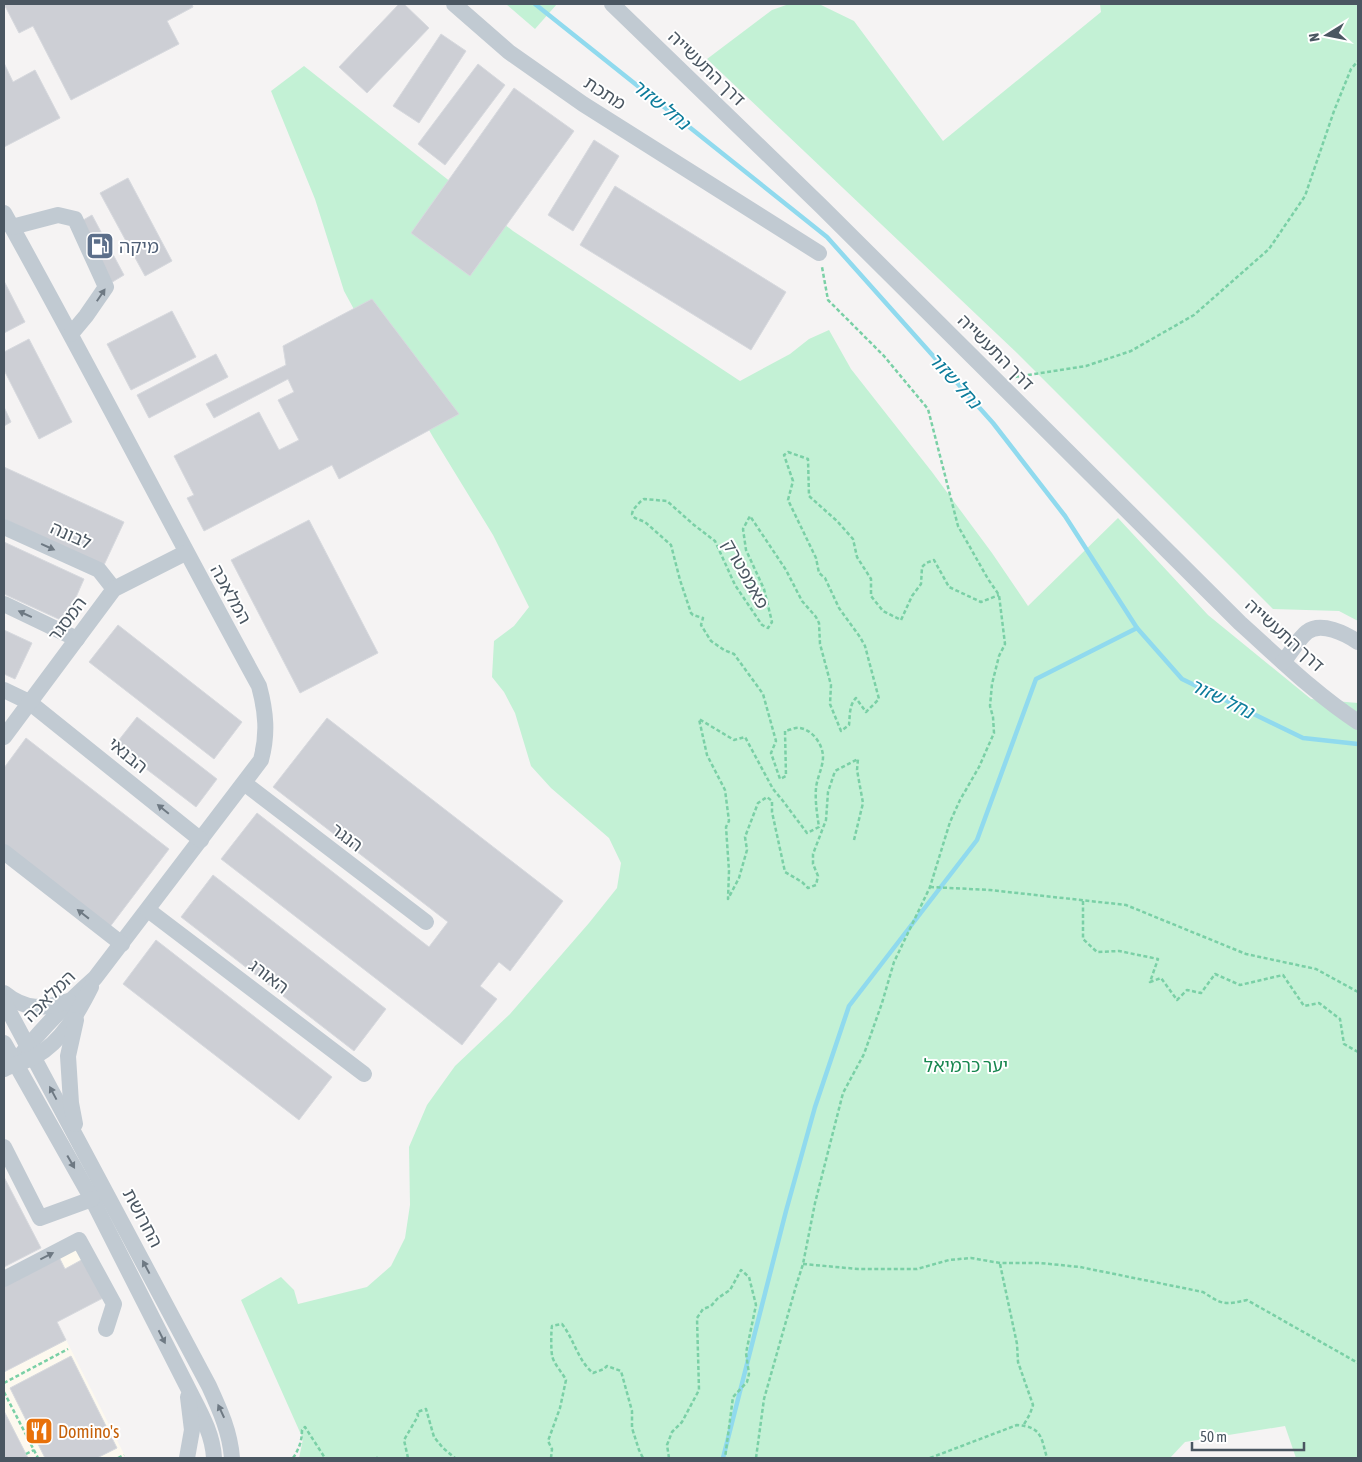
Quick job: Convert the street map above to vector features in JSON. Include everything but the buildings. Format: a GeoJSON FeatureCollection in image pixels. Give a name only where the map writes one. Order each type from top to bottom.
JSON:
{"type":"FeatureCollection","features":[{"type":"Feature","properties":{"kind":"street","name":"מתכת"},"geometry":{"type":"LineString","coordinates":[[454,4],[509,52],[583,104],[820,252]]}},
{"type":"Feature","properties":{"kind":"street","name":"דרך התעשייה"},"geometry":{"type":"LineString","coordinates":[[612,4],[821,206],[1233,616],[1338,709],[1358,722]]}},
{"type":"Feature","properties":{"kind":"street"},"geometry":{"type":"LineString","coordinates":[[8,220],[58,215],[75,219],[106,287],[71,334]]}},
{"type":"Feature","properties":{"kind":"street","name":"המלאכה"},"geometry":{"type":"LineString","coordinates":[[8,220],[71,334],[258,686],[264,706],[266,724],[266,742],[261,760],[95,978],[75,1006],[52,1045],[31,1052],[9,1066]]}},
{"type":"Feature","properties":{"kind":"street","name":"לבונה"},"geometry":{"type":"LineString","coordinates":[[4,527],[99,570],[114,589]]}},
{"type":"Feature","properties":{"kind":"street","name":"המסגר"},"geometry":{"type":"LineString","coordinates":[[4,736],[114,589],[186,553]]}},
{"type":"Feature","properties":{"kind":"street"},"geometry":{"type":"LineString","coordinates":[[4,604],[77,638]]}},
{"type":"Feature","properties":{"kind":"street"},"geometry":{"type":"LineString","coordinates":[[1283,662],[1308,631],[1322,628],[1340,632],[1358,642]]}},
{"type":"Feature","properties":{"kind":"street","name":"הבנאי"},"geometry":{"type":"LineString","coordinates":[[4,690],[30,702],[201,840]]}},
{"type":"Feature","properties":{"kind":"street","name":"הנגר"},"geometry":{"type":"LineString","coordinates":[[244,783],[426,922]]}},
{"type":"Feature","properties":{"kind":"street"},"geometry":{"type":"LineString","coordinates":[[4,852],[122,944]]}},
{"type":"Feature","properties":{"kind":"street","name":"האורג"},"geometry":{"type":"LineString","coordinates":[[148,910],[364,1074]]}},
{"type":"Feature","properties":{"kind":"street"},"geometry":{"type":"LineString","coordinates":[[4,993],[25,1006],[75,1006],[68,1056],[71,1103],[78,1138]]}},
{"type":"Feature","properties":{"kind":"street","name":"החרושת"},"geometry":{"type":"LineString","coordinates":[[4,1002],[209,1386],[224,1418],[231,1445],[232,1458]]}},
{"type":"Feature","properties":{"kind":"street","name":"החרושת"},"geometry":{"type":"LineString","coordinates":[[4,1044],[9,1066],[92,1200],[186,1384],[203,1418],[211,1440],[214,1458]]}},
{"type":"Feature","properties":{"kind":"street"},"geometry":{"type":"LineString","coordinates":[[4,1147],[40,1218],[92,1200]]}},
{"type":"Feature","properties":{"kind":"street"},"geometry":{"type":"LineString","coordinates":[[4,1279],[79,1240],[114,1304],[106,1329]]}},
{"type":"Feature","properties":{"kind":"street"},"geometry":{"type":"LineString","coordinates":[[186,1384],[192,1430],[188,1458]]}},
{"type":"Feature","properties":{"kind":"path"},"geometry":{"type":"LineString","coordinates":[[996,380],[1086,366],[1132,351],[1194,315],[1269,249],[1305,196],[1334,111],[1352,69],[1358,61]]}},
{"type":"Feature","properties":{"kind":"path"},"geometry":{"type":"LineString","coordinates":[[756,1458],[764,1399],[803,1264],[815,1203],[843,1092],[864,1054],[894,962],[930,887],[950,822],[979,767],[994,733],[990,706],[992,684],[1005,644],[999,595],[958,526],[928,409],[884,356],[828,300],[820,252]]}},
{"type":"Feature","properties":{"kind":"path","name":"פאמפטרק"},"geometry":{"type":"LineString","coordinates":[[854,840],[863,803],[857,770],[858,760],[835,771],[828,792],[826,820],[813,854],[813,864],[818,876],[816,885],[808,888],[785,872],[772,812],[772,801],[767,797],[758,803],[745,837],[747,850],[739,878],[728,899],[729,871],[726,827],[729,821],[725,790],[707,756],[699,719],[734,740],[745,737],[773,789],[807,833],[818,827],[816,793],[823,758],[821,749],[815,737],[806,730],[799,727],[785,730],[786,776],[780,779],[771,753],[776,741],[763,694],[734,654],[711,641],[701,625],[703,618],[691,613],[671,545],[645,522],[635,518],[632,514],[633,510],[644,499],[667,500],[715,541],[735,585],[762,625],[768,628],[772,622],[764,589],[746,550],[743,530],[750,516],[786,570],[802,601],[819,623],[820,644],[831,685],[830,704],[841,731],[849,725],[850,706],[854,699],[856,698],[866,712],[879,699],[865,646],[839,608],[825,578],[819,573],[816,558],[788,500],[792,481],[784,455],[788,452],[808,459],[809,496],[837,521],[853,539],[857,557],[871,579],[871,596],[883,611],[901,620],[912,596],[921,584],[922,567],[934,560],[949,587],[981,602],[999,595]]}},
{"type":"Feature","properties":{"kind":"path"},"geometry":{"type":"LineString","coordinates":[[930,887],[990,890],[1126,905],[1246,954],[1316,969],[1358,992]]}},
{"type":"Feature","properties":{"kind":"path"},"geometry":{"type":"LineString","coordinates":[[1083,900],[1083,939],[1097,952],[1119,951],[1158,959],[1150,982],[1161,978],[1177,1000],[1187,990],[1201,994],[1215,974],[1240,985],[1283,974],[1304,1006],[1319,1003],[1340,1019],[1344,1044],[1358,1052]]}},
{"type":"Feature","properties":{"kind":"path"},"geometry":{"type":"LineString","coordinates":[[803,1264],[832,1267],[917,1269],[949,1260],[971,1258],[1000,1263],[1040,1263],[1080,1267],[1203,1292],[1217,1301],[1228,1304],[1247,1300],[1358,1363]]}},
{"type":"Feature","properties":{"kind":"path"},"geometry":{"type":"LineString","coordinates":[[1000,1263],[1018,1362],[1033,1405],[1023,1426]]}},
{"type":"Feature","properties":{"kind":"path"},"geometry":{"type":"LineString","coordinates":[[669,1458],[667,1445],[672,1432],[682,1422],[699,1390],[697,1318],[703,1309],[711,1306],[718,1298],[730,1290],[741,1270],[749,1277],[756,1305],[746,1354],[749,1374],[746,1382],[733,1397],[725,1458]]}},
{"type":"Feature","properties":{"kind":"path"},"geometry":{"type":"LineString","coordinates":[[551,1458],[552,1449],[548,1441],[560,1408],[566,1380],[552,1355],[553,1337],[551,1332],[552,1326],[562,1324],[586,1367],[593,1373],[607,1366],[621,1371],[632,1411],[632,1428],[643,1458]]}},
{"type":"Feature","properties":{"kind":"path"},"geometry":{"type":"LineString","coordinates":[[4,1384],[68,1349]]}},
{"type":"Feature","properties":{"kind":"path"},"geometry":{"type":"LineString","coordinates":[[4,1392],[38,1458]]}},
{"type":"Feature","properties":{"kind":"path"},"geometry":{"type":"LineString","coordinates":[[408,1458],[404,1440],[418,1416],[418,1412],[426,1409],[434,1437],[455,1458]]}},
{"type":"Feature","properties":{"kind":"path"},"geometry":{"type":"LineString","coordinates":[[930,1458],[1017,1426],[1029,1426],[1039,1434],[1047,1458]]}},
{"type":"Feature","properties":{"kind":"path"},"geometry":{"type":"LineString","coordinates":[[293,1458],[298,1450],[302,1439],[302,1430],[305,1427],[325,1458]]}},
{"type":"Feature","properties":{"kind":"path"},"geometry":{"type":"LineString","coordinates":[[26,1454],[34,1450]]}},
{"type":"Feature","properties":{"kind":"path"},"geometry":{"type":"LineString","coordinates":[[118,1458],[124,1455]]}},
{"type":"Feature","properties":{"kind":"shaded area"},"geometry":{"type":"Polygon","coordinates":[[[79,1246],[105,1297],[57,1322],[124,1454],[124,1458],[4,1458],[4,1285],[79,1246]]]}},
{"type":"Feature","properties":{"kind":"green space"},"geometry":{"type":"Polygon","coordinates":[[[506,4],[557,4],[535,29],[506,4]]]}},
{"type":"Feature","properties":{"kind":"green space"},"geometry":{"type":"Polygon","coordinates":[[[789,4],[819,4],[854,21],[943,141],[1101,12],[1100,4],[1358,4],[1358,621],[1339,611],[1273,609],[1017,353],[707,59],[772,10],[789,4]]]}},
{"type":"Feature","properties":{"kind":"green space","name":"יער כרמיאל"},"geometry":{"type":"Polygon","coordinates":[[[304,66],[513,231],[740,381],[790,354],[809,339],[829,330],[851,369],[932,472],[992,553],[1028,606],[1118,518],[1208,615],[1311,699],[1358,703],[1358,1458],[1296,1458],[1285,1426],[1185,1442],[1170,1458],[299,1458],[303,1439],[241,1300],[281,1277],[294,1290],[298,1304],[367,1287],[391,1266],[405,1238],[410,1205],[409,1147],[427,1105],[455,1066],[510,1014],[589,923],[617,888],[621,863],[609,838],[551,788],[531,766],[515,713],[504,692],[492,677],[494,641],[514,626],[529,607],[493,535],[411,398],[363,326],[344,291],[315,199],[271,91],[304,66]]]}},
{"type":"Feature","properties":{"kind":"waterway","name":"נחל שזור"},"geometry":{"type":"LineString","coordinates":[[535,4],[827,237],[993,423],[1065,516],[1137,628],[1182,679],[1303,738],[1358,744]]}},
{"type":"Feature","properties":{"kind":"waterway"},"geometry":{"type":"LineString","coordinates":[[723,1458],[786,1211],[815,1107],[849,1006],[977,840],[1036,679],[1137,628]]}},
{"type":"Feature","properties":{"kind":"place","name":"מיקה"},"geometry":{"type":"Point","coordinates":[100,246]}},
{"type":"Feature","properties":{"kind":"place","name":"Domino's"},"geometry":{"type":"Point","coordinates":[39,1431]}}]}
